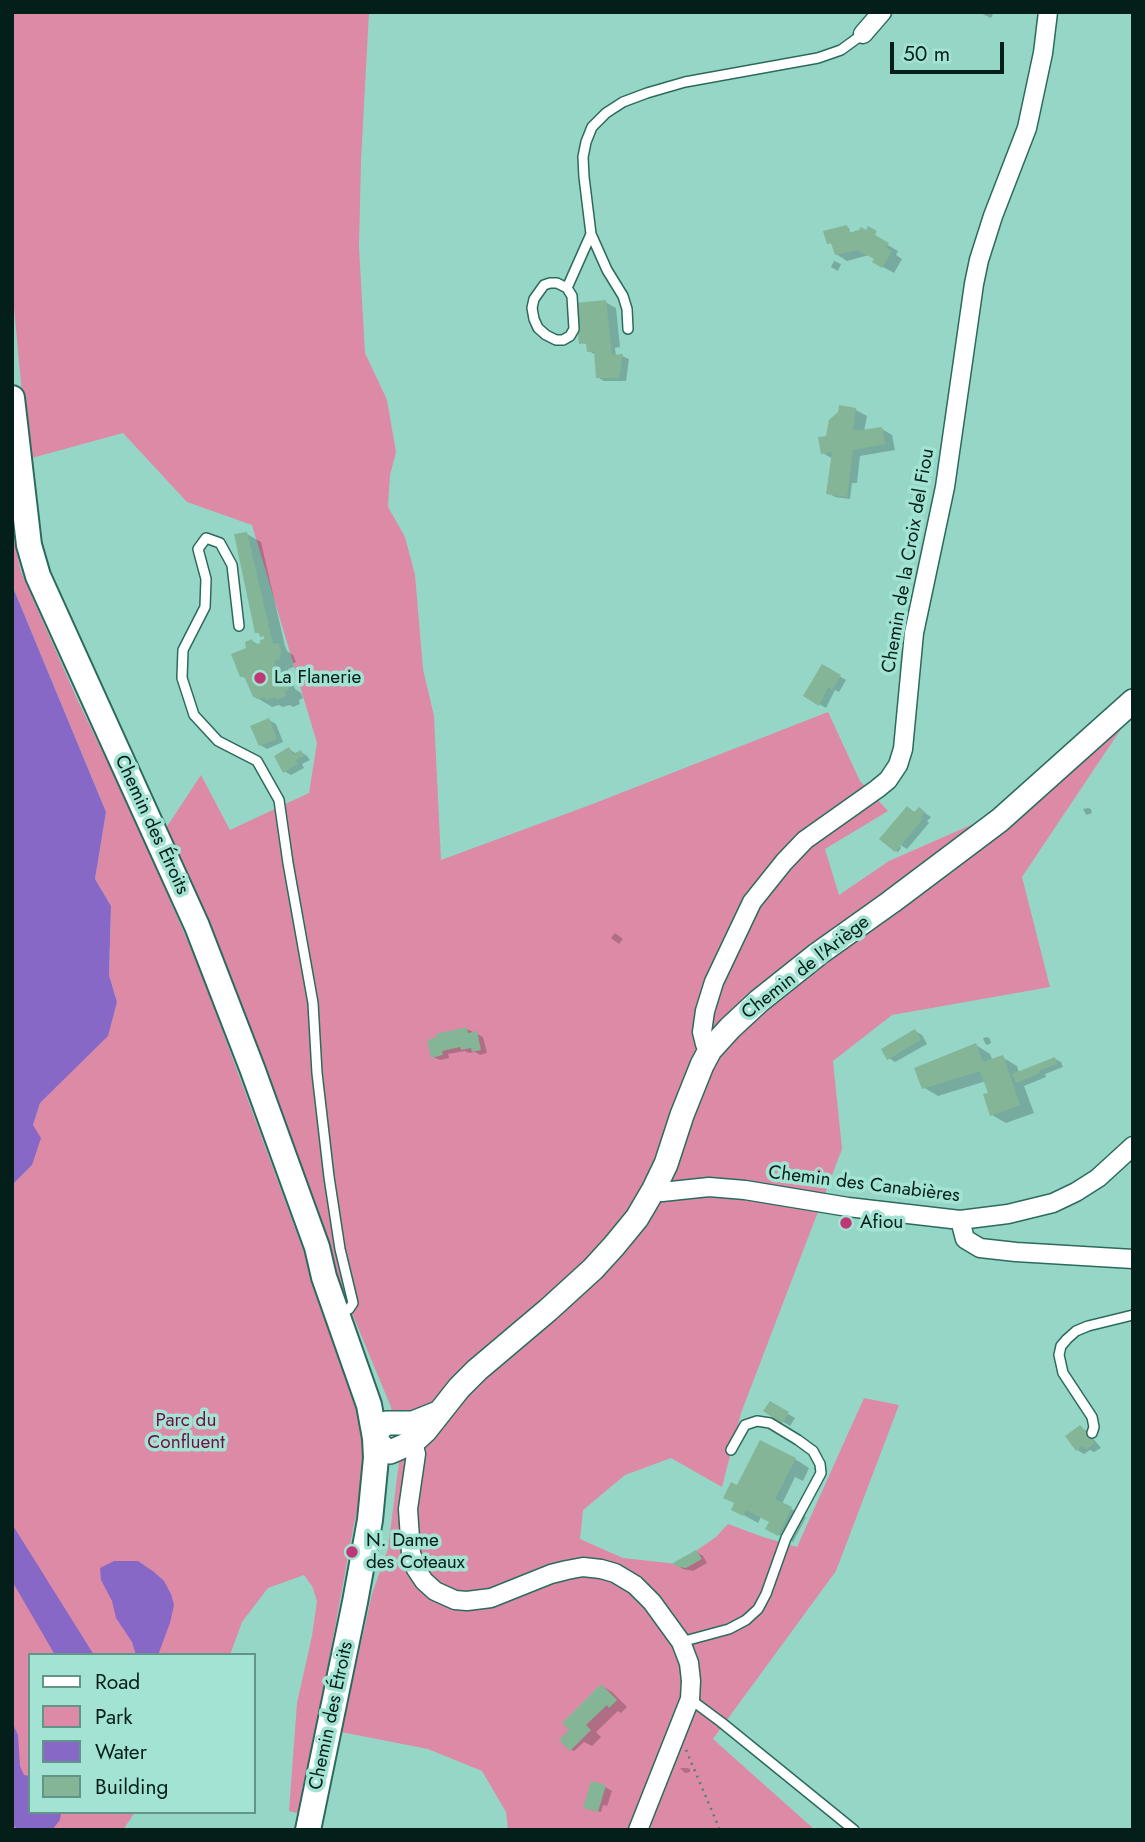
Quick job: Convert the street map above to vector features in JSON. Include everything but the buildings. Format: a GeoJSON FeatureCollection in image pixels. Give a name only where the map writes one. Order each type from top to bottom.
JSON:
{"type":"FeatureCollection","features":[{"type":"Feature","properties":{"kind":"main road","name":"Chemin des Étroits"},"geometry":{"type":"LineString","coordinates":[[12,398],[29,545],[38,576],[197,926],[342,1313],[373,1376],[381,1401],[389,1477],[381,1521],[355,1602],[308,1830]]}},
{"type":"Feature","properties":{"kind":"street"},"geometry":{"type":"LineString","coordinates":[[863,34],[882,12]]}},
{"type":"Feature","properties":{"kind":"street","name":"Chemin de la Croix del Fiou"},"geometry":{"type":"LineString","coordinates":[[710,1050],[705,1044],[702,1031],[705,1011],[714,982],[752,902],[805,840],[888,780],[901,757],[914,633],[945,487],[976,272],[993,216],[1027,128],[1043,54],[1048,12]]}},
{"type":"Feature","properties":{"kind":"street","name":"Chemin de l'Ariège"},"geometry":{"type":"LineString","coordinates":[[384,1438],[425,1431],[477,1370],[548,1310],[614,1246],[637,1218],[654,1189],[666,1164],[695,1081],[710,1050],[759,1001],[818,954],[1000,820],[1133,701]]}},
{"type":"Feature","properties":{"kind":"street","name":"Chemin des Canabières"},"geometry":{"type":"LineString","coordinates":[[654,1189],[662,1192],[709,1187],[745,1190],[848,1207],[960,1220],[1008,1214],[1053,1203],[1098,1178],[1133,1146]]}},
{"type":"Feature","properties":{"kind":"street"},"geometry":{"type":"LineString","coordinates":[[960,1220],[965,1239],[979,1248],[1133,1259]]}},
{"type":"Feature","properties":{"kind":"street"},"geometry":{"type":"LineString","coordinates":[[413,1432],[416,1454],[408,1509],[411,1553],[416,1569],[435,1591],[455,1600],[491,1598],[551,1574],[583,1567],[601,1569],[615,1573],[635,1585],[652,1602],[681,1642],[689,1664],[690,1699],[638,1830]]}},
{"type":"Feature","properties":{"kind":"lane"},"geometry":{"type":"LineString","coordinates":[[628,329],[624,296],[607,270],[591,234],[583,158],[593,127],[606,113],[623,102],[647,93],[685,82],[818,58],[842,50],[863,34]]}},
{"type":"Feature","properties":{"kind":"lane"},"geometry":{"type":"LineString","coordinates":[[567,288],[591,234]]}},
{"type":"Feature","properties":{"kind":"lane"},"geometry":{"type":"LineString","coordinates":[[557,283],[567,288],[572,296],[573,329],[570,336],[556,340],[538,328],[532,309],[534,299],[544,285],[557,283]]}},
{"type":"Feature","properties":{"kind":"lane"},"geometry":{"type":"LineString","coordinates":[[239,626],[232,565],[220,543],[206,538],[198,549],[206,579],[205,607],[183,650],[182,678],[194,715],[218,741],[257,761],[279,800],[313,1003],[317,1073],[329,1177],[340,1249],[353,1303],[342,1313]]}},
{"type":"Feature","properties":{"kind":"lane"},"geometry":{"type":"LineString","coordinates":[[1092,1433],[1092,1417],[1063,1373],[1059,1355],[1061,1346],[1076,1331],[1133,1315]]}},
{"type":"Feature","properties":{"kind":"lane"},"geometry":{"type":"LineString","coordinates":[[681,1642],[729,1629],[746,1620],[758,1609],[786,1538],[821,1473],[820,1464],[813,1451],[770,1423],[757,1421],[745,1425],[731,1450]]}},
{"type":"Feature","properties":{"kind":"lane"},"geometry":{"type":"LineString","coordinates":[[690,1699],[854,1830]]}},
{"type":"Feature","properties":{"kind":"path"},"geometry":{"type":"LineString","coordinates":[[678,1731],[720,1830]]}},
{"type":"Feature","properties":{"kind":"green space"},"geometry":{"type":"Polygon","coordinates":[[[12,12],[369,12],[359,247],[365,353],[387,400],[396,452],[390,475],[388,507],[405,537],[415,575],[423,669],[434,716],[441,860],[828,712],[860,781],[888,811],[825,849],[839,895],[889,861],[989,817],[1133,711],[1022,877],[1050,987],[892,1015],[833,1061],[842,1149],[741,1413],[722,1487],[671,1458],[625,1475],[583,1510],[580,1539],[623,1558],[677,1564],[716,1537],[728,1524],[797,1547],[864,1398],[899,1405],[836,1571],[713,1739],[815,1830],[508,1830],[506,1812],[482,1771],[428,1749],[341,1732],[372,1594],[388,1549],[399,1462],[391,1407],[332,1265],[166,828],[201,775],[230,830],[309,793],[317,743],[252,525],[187,502],[123,433],[28,459],[12,286],[12,12]]]}},
{"type":"Feature","properties":{"kind":"green space","name":"Parc du Confluent"},"geometry":{"type":"Polygon","coordinates":[[[12,531],[21,572],[199,967],[352,1383],[364,1433],[365,1476],[301,1814],[289,1811],[297,1703],[317,1601],[312,1586],[304,1575],[268,1588],[242,1622],[231,1653],[28,1653],[28,1814],[134,1814],[123,1830],[12,1830],[12,1185],[32,1165],[33,1125],[40,1103],[107,1036],[117,1002],[109,975],[111,906],[95,879],[106,812],[12,585],[12,531]]]}},
{"type":"Feature","properties":{"kind":"water"},"geometry":{"type":"Polygon","coordinates":[[[12,585],[106,812],[95,879],[111,906],[109,975],[117,1002],[108,1036],[40,1103],[33,1125],[41,1138],[32,1165],[12,1185],[12,585]]]}},
{"type":"Feature","properties":{"kind":"water"},"geometry":{"type":"Polygon","coordinates":[[[12,1524],[93,1653],[54,1653],[12,1581],[12,1524]]]}},
{"type":"Feature","properties":{"kind":"water"},"geometry":{"type":"Polygon","coordinates":[[[114,1561],[138,1561],[164,1581],[174,1605],[159,1653],[135,1653],[132,1642],[116,1618],[112,1601],[101,1580],[100,1568],[114,1561]]]}},
{"type":"Feature","properties":{"kind":"water"},"geometry":{"type":"Polygon","coordinates":[[[12,1722],[18,1735],[20,1766],[24,1775],[28,1776],[28,1814],[61,1814],[60,1820],[52,1830],[18,1830],[12,1824],[12,1722]]]}},
{"type":"Feature","properties":{"kind":"place","name":"La Flanerie"},"geometry":{"type":"Point","coordinates":[260,678]}},
{"type":"Feature","properties":{"kind":"place","name":"Afiou"},"geometry":{"type":"Point","coordinates":[846,1223]}},
{"type":"Feature","properties":{"kind":"place","name":"N. Dame des Coteaux"},"geometry":{"type":"Point","coordinates":[352,1552]}}]}
